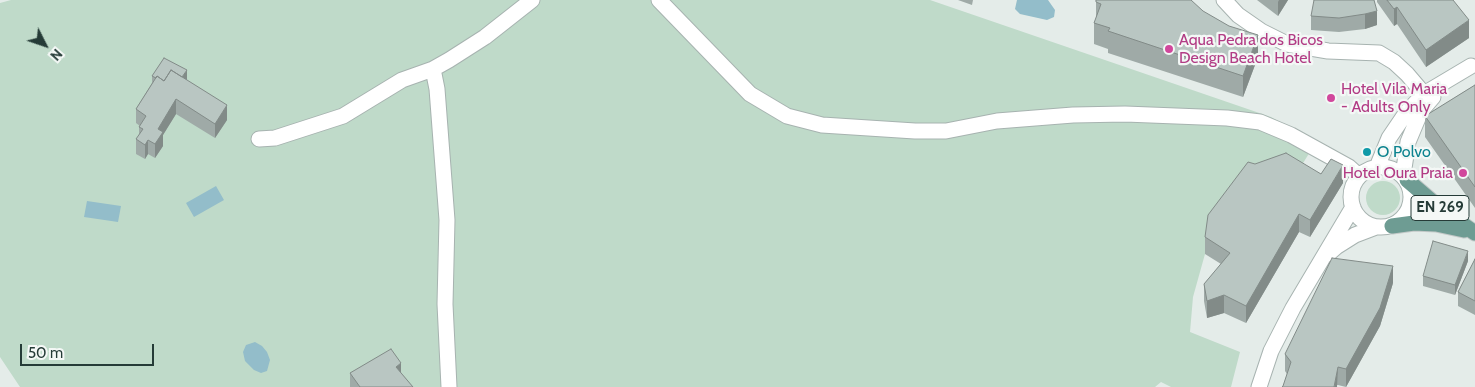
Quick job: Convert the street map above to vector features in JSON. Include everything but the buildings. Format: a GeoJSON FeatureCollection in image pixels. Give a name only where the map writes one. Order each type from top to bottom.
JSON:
{"type":"FeatureCollection","features":[{"type":"Feature","properties":{"kind":"main road","name":"EN 269"},"geometry":{"type":"LineString","coordinates":[[1405,178],[1442,210],[1475,233]]}},
{"type":"Feature","properties":{"kind":"main road","name":"EN 269"},"geometry":{"type":"LineString","coordinates":[[1392,226],[1414,223],[1436,224],[1475,233]]}},
{"type":"Feature","properties":{"kind":"street"},"geometry":{"type":"LineString","coordinates":[[259,139],[275,138],[343,116],[402,80],[433,68],[485,37],[532,0]]}},
{"type":"Feature","properties":{"kind":"street"},"geometry":{"type":"LineString","coordinates":[[659,0],[750,94],[787,116],[822,125],[915,132],[946,131],[997,121],[1073,115],[1126,114],[1227,118],[1260,122],[1291,134],[1349,167],[1359,176]]}},
{"type":"Feature","properties":{"kind":"street"},"geometry":{"type":"LineString","coordinates":[[1224,0],[1238,15],[1261,31],[1287,44],[1328,52],[1379,53],[1400,68],[1424,94]]}},
{"type":"Feature","properties":{"kind":"street"},"geometry":{"type":"LineString","coordinates":[[1377,166],[1389,138],[1406,113],[1424,94],[1473,65]]}},
{"type":"Feature","properties":{"kind":"street"},"geometry":{"type":"LineString","coordinates":[[1320,262],[1342,243],[1355,235],[1376,227],[1392,226],[1406,215],[1412,198],[1405,178],[1408,142],[1422,111],[1443,85],[1473,65]]}},
{"type":"Feature","properties":{"kind":"street"},"geometry":{"type":"LineString","coordinates":[[433,68],[437,89],[447,220],[445,304],[449,387]]}},
{"type":"Feature","properties":{"kind":"street"},"geometry":{"type":"LineString","coordinates":[[1376,227],[1362,220],[1353,207],[1351,190],[1359,176],[1364,171],[1377,166],[1391,168],[1405,178]]}},
{"type":"Feature","properties":{"kind":"street"},"geometry":{"type":"LineString","coordinates":[[1259,387],[1271,351],[1293,308],[1353,207]]}},
{"type":"Feature","properties":{"kind":"green space"},"geometry":{"type":"Polygon","coordinates":[[[11,0],[930,0],[1271,117],[1316,142],[1297,173],[1208,232],[1205,254],[1193,297],[1190,332],[1240,352],[1231,387],[1171,387],[1161,382],[1155,387],[20,387],[0,357],[0,3],[11,0]]]}},
{"type":"Feature","properties":{"kind":"green space"},"geometry":{"type":"Polygon","coordinates":[[[1383,181],[1390,182],[1395,186],[1399,191],[1399,205],[1395,210],[1390,214],[1383,215],[1376,214],[1371,210],[1367,205],[1366,198],[1367,191],[1371,186],[1376,182],[1383,181]]]}},
{"type":"Feature","properties":{"kind":"water"},"geometry":{"type":"Polygon","coordinates":[[[1017,0],[1048,0],[1055,10],[1054,17],[1047,20],[1020,14],[1015,9],[1017,0]]]}},
{"type":"Feature","properties":{"kind":"water"},"geometry":{"type":"Polygon","coordinates":[[[216,186],[224,200],[194,217],[186,203],[216,186]]]}},
{"type":"Feature","properties":{"kind":"water"},"geometry":{"type":"Polygon","coordinates":[[[87,201],[121,206],[118,222],[84,217],[87,201]]]}},
{"type":"Feature","properties":{"kind":"water"},"geometry":{"type":"Polygon","coordinates":[[[255,342],[267,352],[270,360],[267,371],[261,373],[254,370],[245,361],[243,352],[246,345],[255,342]]]}},
{"type":"Feature","properties":{"kind":"place","name":"Aqua Pedra dos Bicos Design Beach Hotel"},"geometry":{"type":"Point","coordinates":[1169,49]}},
{"type":"Feature","properties":{"kind":"place","name":"Hotel Vila Maria - Adults Only"},"geometry":{"type":"Point","coordinates":[1331,98]}},
{"type":"Feature","properties":{"kind":"place","name":"O Polvo"},"geometry":{"type":"Point","coordinates":[1367,152]}},
{"type":"Feature","properties":{"kind":"place","name":"Hotel Oura Praia"},"geometry":{"type":"Point","coordinates":[1463,173]}}]}
